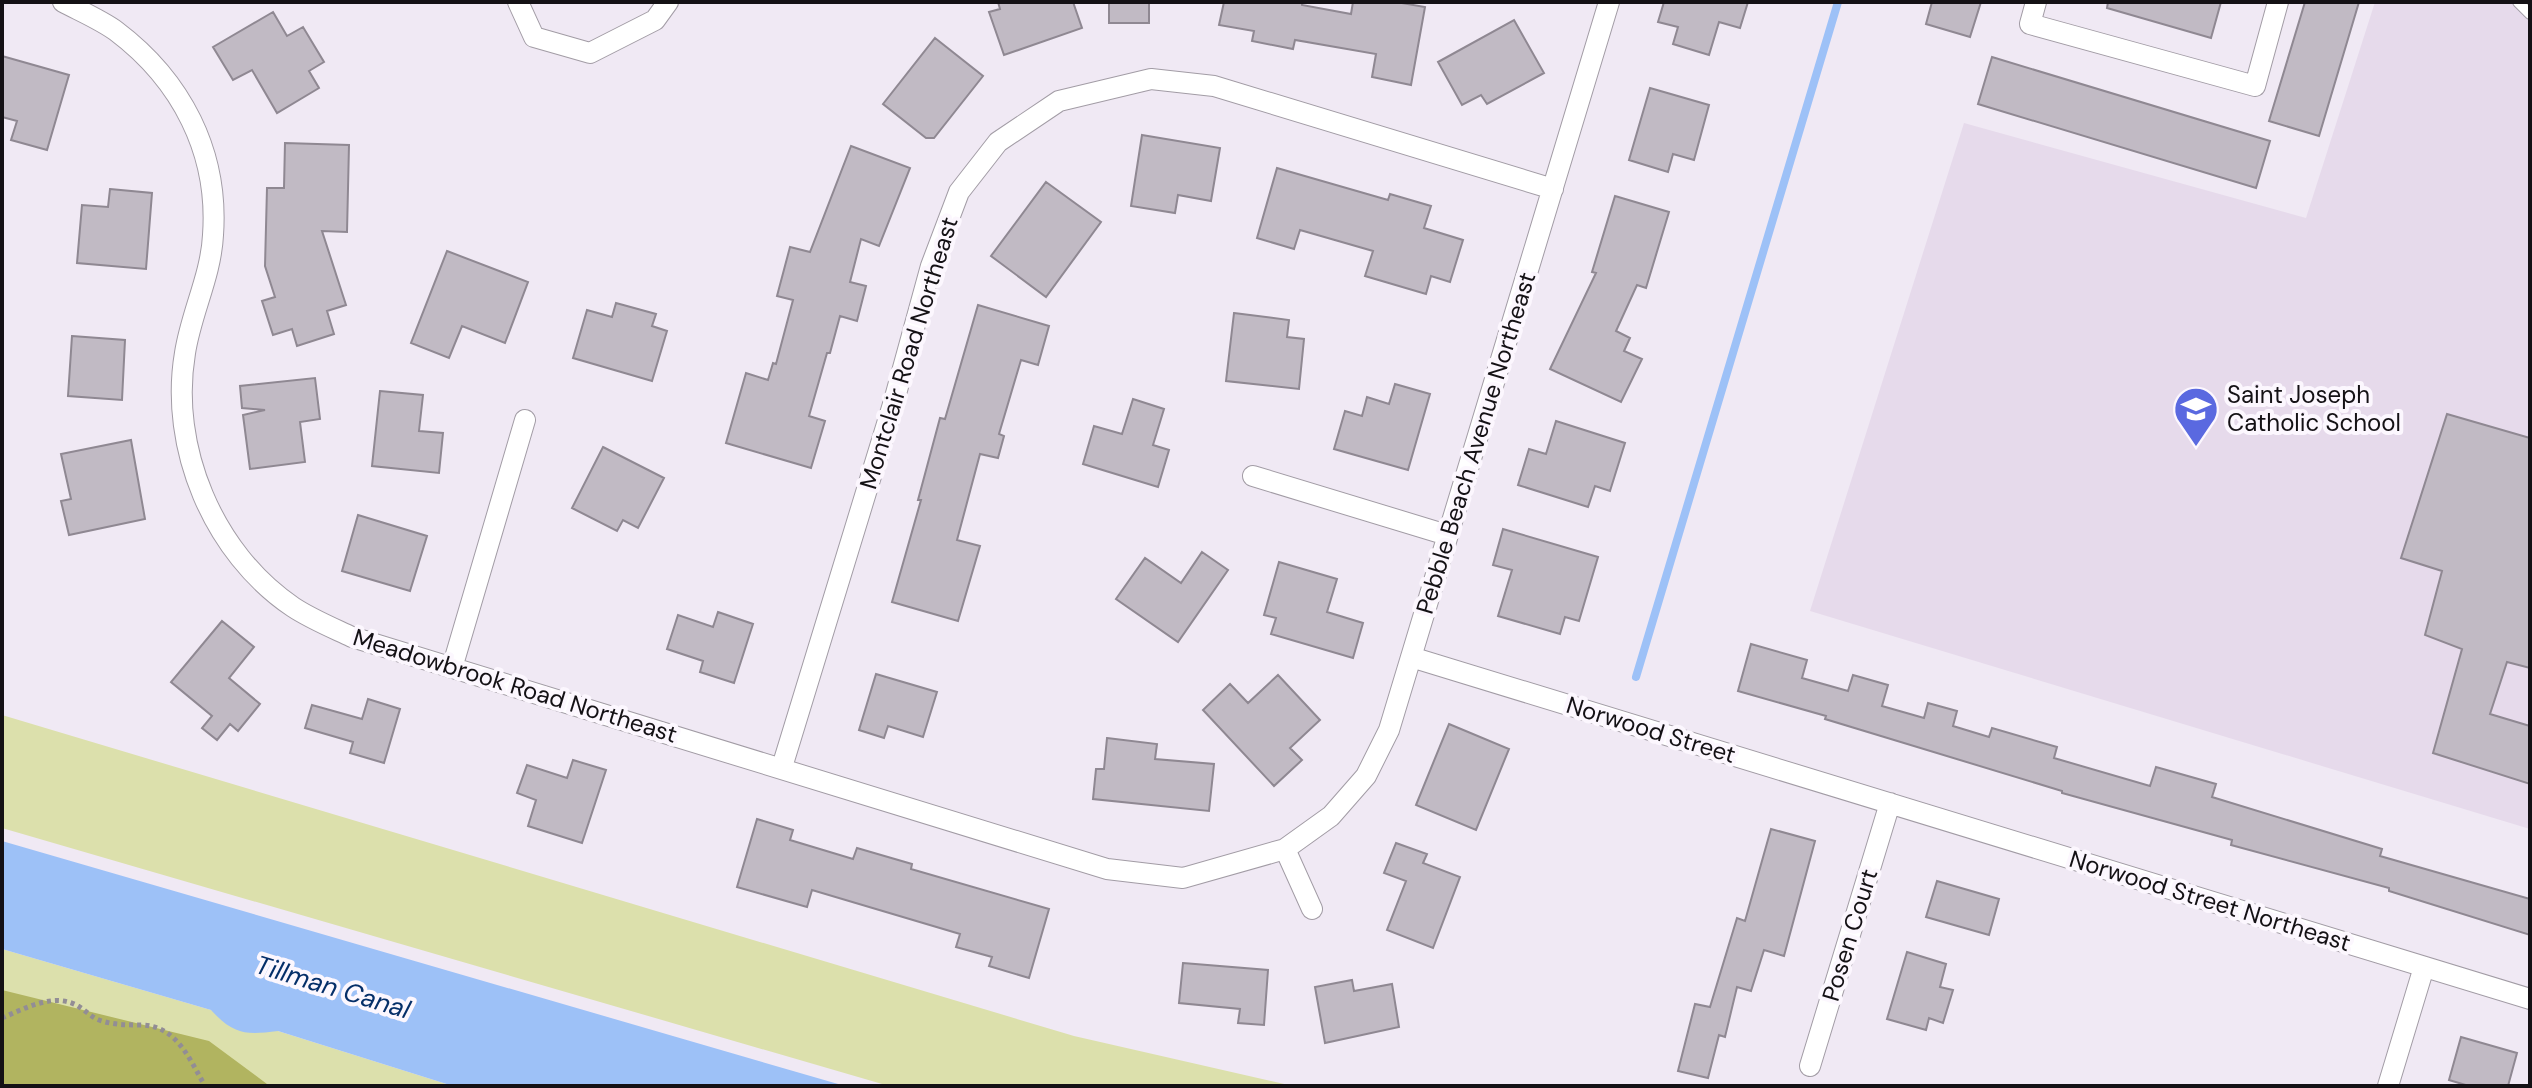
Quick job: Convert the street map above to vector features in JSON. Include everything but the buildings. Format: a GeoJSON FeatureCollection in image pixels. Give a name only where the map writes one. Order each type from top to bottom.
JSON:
{"type":"FeatureCollection","features":[{"type":"Feature","properties":{"kind":"street","name":"Meadowbrook Road Northeast"},"geometry":{"type":"LineString","coordinates":[[63,2],[115,30],[163,72],[195,125],[210,169],[213,235],[206,277],[185,353],[182,408],[192,469],[216,525],[249,569],[293,607],[352,637],[1107,869],[1183,878],[1285,849]]}},
{"type":"Feature","properties":{"kind":"street"},"geometry":{"type":"LineString","coordinates":[[518,2],[534,37],[590,53],[655,20],[668,2]]}},
{"type":"Feature","properties":{"kind":"street","name":"Pebble Beach Avenue Northeast"},"geometry":{"type":"LineString","coordinates":[[1285,849],[1331,816],[1366,776],[1389,730],[1609,2]]}},
{"type":"Feature","properties":{"kind":"street"},"geometry":{"type":"LineString","coordinates":[[2036,2],[2030,24],[2255,86],[2278,2]]}},
{"type":"Feature","properties":{"kind":"street","name":"Montclair Road Northeast"},"geometry":{"type":"LineString","coordinates":[[782,767],[894,401],[931,266],[959,192],[998,142],[1059,101],[1151,79],[1214,86],[1553,189]]}},
{"type":"Feature","properties":{"kind":"street"},"geometry":{"type":"LineString","coordinates":[[452,668],[525,420]]}},
{"type":"Feature","properties":{"kind":"street"},"geometry":{"type":"LineString","coordinates":[[1253,476],[1447,535]]}},
{"type":"Feature","properties":{"kind":"street","name":"Norwood Street"},"geometry":{"type":"LineString","coordinates":[[1411,657],[1890,803]]}},
{"type":"Feature","properties":{"kind":"street","name":"Norwood Street Northeast"},"geometry":{"type":"LineString","coordinates":[[1890,803],[2530,999]]}},
{"type":"Feature","properties":{"kind":"street","name":"Posen Court"},"geometry":{"type":"LineString","coordinates":[[1810,1066],[1890,803]]}},
{"type":"Feature","properties":{"kind":"street"},"geometry":{"type":"LineString","coordinates":[[1285,849],[1312,909]]}},
{"type":"Feature","properties":{"kind":"street"},"geometry":{"type":"LineString","coordinates":[[2388,1086],[2424,967]]}},
{"type":"Feature","properties":{"kind":"lane"},"geometry":{"type":"LineString","coordinates":[[2518,2],[2530,14]]}},
{"type":"Feature","properties":{"kind":"path"},"geometry":{"type":"LineString","coordinates":[[2,1018],[32,1005],[61,999],[97,1020],[123,1026],[146,1025],[166,1031],[183,1046],[205,1086]]}},
{"type":"Feature","properties":{"kind":"shaded area","name":"Saint Joseph Catholic School"},"geometry":{"type":"Polygon","coordinates":[[[2375,2],[2530,2],[2530,829],[1810,611],[1964,123],[2306,218],[2375,2]]]}},
{"type":"Feature","properties":{"kind":"green space"},"geometry":{"type":"Polygon","coordinates":[[[2,715],[1074,1036],[1293,1086],[889,1086],[2,828],[2,715]]]}},
{"type":"Feature","properties":{"kind":"green space"},"geometry":{"type":"Polygon","coordinates":[[[2,949],[211,1010],[453,1086],[2,1086],[2,949]]]}},
{"type":"Feature","properties":{"kind":"green space"},"geometry":{"type":"Polygon","coordinates":[[[2,990],[209,1041],[273,1086],[2,1086],[2,990]]]}},
{"type":"Feature","properties":{"kind":"water","name":"Tillman Canal"},"geometry":{"type":"Polygon","coordinates":[[[2,841],[845,1086],[453,1086],[278,1031],[257,1033],[234,1029],[211,1010],[2,949],[2,841]]]}},
{"type":"Feature","properties":{"kind":"waterway"},"geometry":{"type":"LineString","coordinates":[[1636,677],[1838,2]]}},
{"type":"Feature","properties":{"kind":"place","name":"Saint Joseph Catholic School"},"geometry":{"type":"Point","coordinates":[2196,448]}}]}
